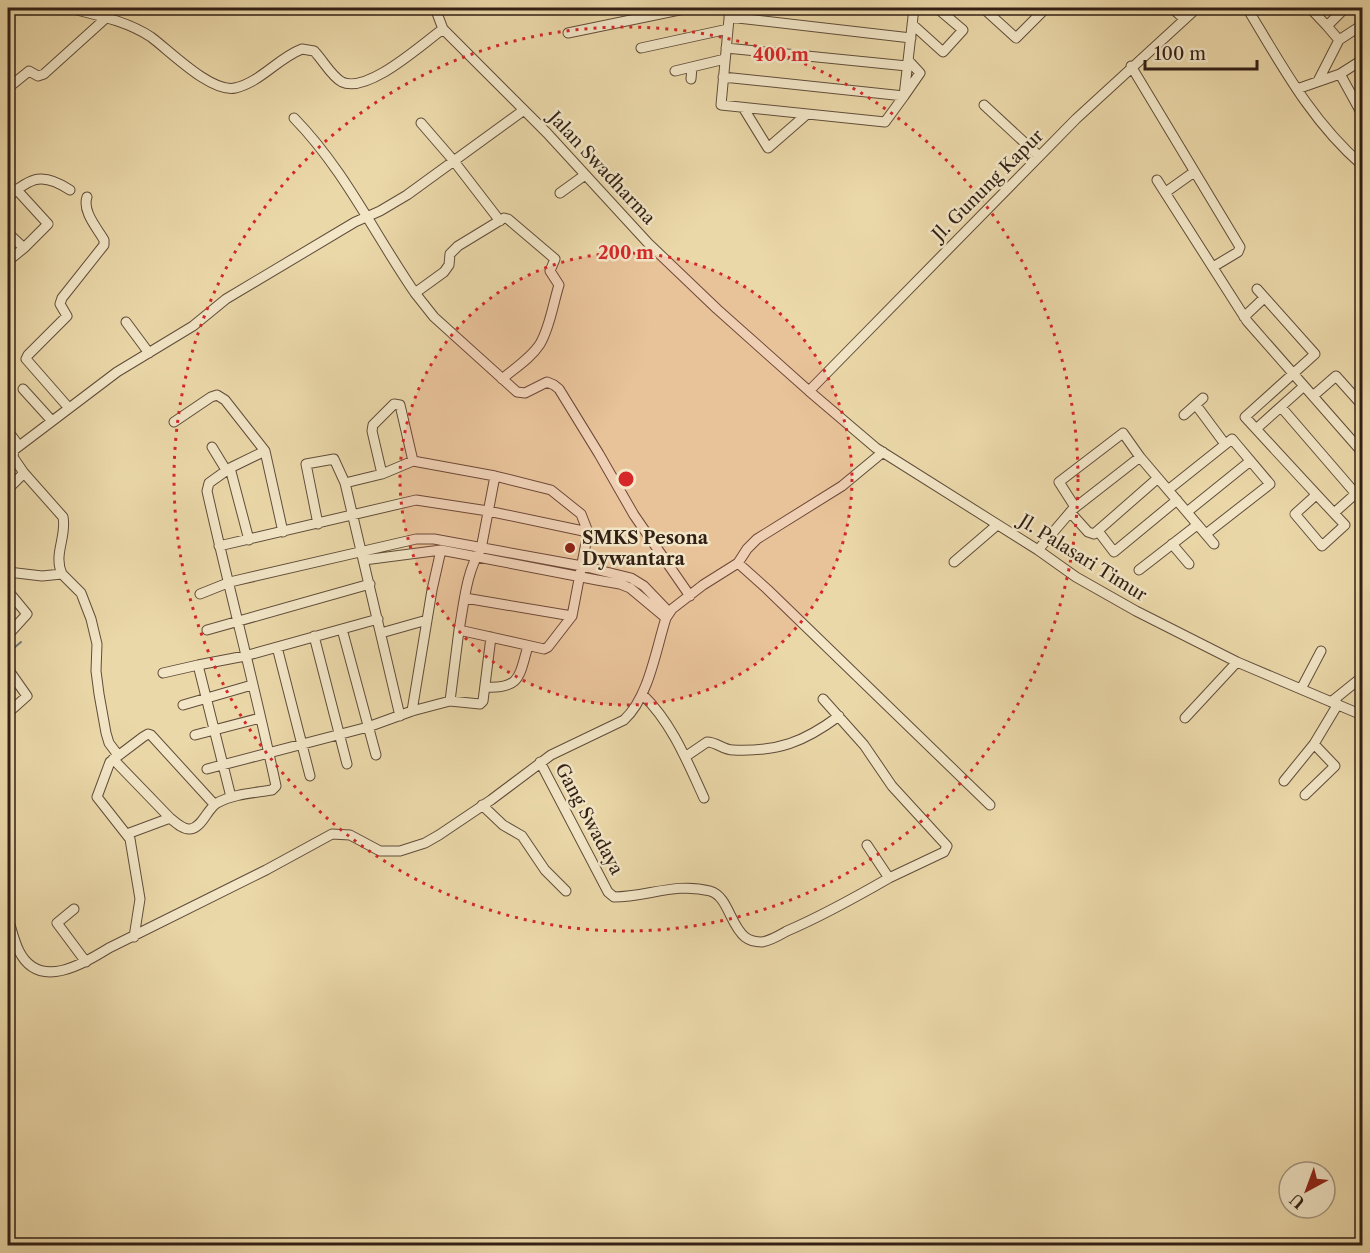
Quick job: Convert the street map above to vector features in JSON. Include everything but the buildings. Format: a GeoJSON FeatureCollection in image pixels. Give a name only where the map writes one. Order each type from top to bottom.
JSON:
{"type":"FeatureCollection","features":[{"type":"Feature","properties":{"kind":"street"},"geometry":{"type":"LineString","coordinates":[[69,8],[106,18],[144,33],[212,83],[228,88],[244,85],[302,49],[314,51],[339,80],[350,85],[363,83],[380,75],[443,29]]}},
{"type":"Feature","properties":{"kind":"street","name":"Jalan Swadharma"},"geometry":{"type":"LineString","coordinates":[[435,8],[443,29],[524,110],[648,243],[808,391]]}},
{"type":"Feature","properties":{"kind":"street"},"geometry":{"type":"LineString","coordinates":[[568,33],[689,8]]}},
{"type":"Feature","properties":{"kind":"street"},"geometry":{"type":"LineString","coordinates":[[908,63],[914,8]]}},
{"type":"Feature","properties":{"kind":"street"},"geometry":{"type":"LineString","coordinates":[[912,24],[943,52],[963,30],[937,8]]}},
{"type":"Feature","properties":{"kind":"street"},"geometry":{"type":"LineString","coordinates":[[983,8],[1016,38],[1046,8]]}},
{"type":"Feature","properties":{"kind":"street"},"geometry":{"type":"LineString","coordinates":[[993,16],[1002,8]]}},
{"type":"Feature","properties":{"kind":"street"},"geometry":{"type":"LineString","coordinates":[[1172,8],[1184,19]]}},
{"type":"Feature","properties":{"kind":"street","name":"Jl. Gunung Kapur"},"geometry":{"type":"LineString","coordinates":[[808,391],[1039,156],[1131,66],[1197,8]]}},
{"type":"Feature","properties":{"kind":"street"},"geometry":{"type":"LineString","coordinates":[[1247,8],[1320,123],[1362,165]]}},
{"type":"Feature","properties":{"kind":"street"},"geometry":{"type":"LineString","coordinates":[[1310,8],[1339,40]]}},
{"type":"Feature","properties":{"kind":"street"},"geometry":{"type":"LineString","coordinates":[[1327,26],[1345,8]]}},
{"type":"Feature","properties":{"kind":"street"},"geometry":{"type":"LineString","coordinates":[[726,48],[908,63],[920,73],[885,122],[721,105],[723,77],[725,59],[726,48],[728,29],[730,12],[911,38]]}},
{"type":"Feature","properties":{"kind":"street"},"geometry":{"type":"LineString","coordinates":[[8,88],[29,71],[41,76],[106,18]]}},
{"type":"Feature","properties":{"kind":"street"},"geometry":{"type":"LineString","coordinates":[[1318,81],[1339,40],[1362,25]]}},
{"type":"Feature","properties":{"kind":"street"},"geometry":{"type":"LineString","coordinates":[[641,48],[728,29]]}},
{"type":"Feature","properties":{"kind":"street"},"geometry":{"type":"LineString","coordinates":[[675,71],[725,59]]}},
{"type":"Feature","properties":{"kind":"street"},"geometry":{"type":"LineString","coordinates":[[1297,89],[1340,74],[1362,60]]}},
{"type":"Feature","properties":{"kind":"street"},"geometry":{"type":"LineString","coordinates":[[1131,66],[1240,247],[1238,252],[1213,267]]}},
{"type":"Feature","properties":{"kind":"street"},"geometry":{"type":"LineString","coordinates":[[691,79],[692,67]]}},
{"type":"Feature","properties":{"kind":"street"},"geometry":{"type":"LineString","coordinates":[[1340,74],[1362,114]]}},
{"type":"Feature","properties":{"kind":"street"},"geometry":{"type":"LineString","coordinates":[[723,77],[904,96]]}},
{"type":"Feature","properties":{"kind":"street"},"geometry":{"type":"LineString","coordinates":[[984,105],[1039,156]]}},
{"type":"Feature","properties":{"kind":"street"},"geometry":{"type":"LineString","coordinates":[[744,109],[768,148],[807,114]]}},
{"type":"Feature","properties":{"kind":"street"},"geometry":{"type":"LineString","coordinates":[[265,451],[228,469],[207,487],[276,786],[274,789],[231,797],[214,804],[196,827],[184,828],[170,818],[115,757],[106,733],[99,694],[96,671],[97,644],[92,619],[81,593],[62,574],[58,549],[64,526],[63,517],[24,473],[12,453],[68,407],[117,372],[193,326],[226,299],[355,222],[407,195],[524,110]]}},
{"type":"Feature","properties":{"kind":"street"},"geometry":{"type":"LineString","coordinates":[[294,118],[321,148],[368,217],[415,293],[434,316],[518,392],[522,393],[547,382],[559,389],[634,514],[690,596]]}},
{"type":"Feature","properties":{"kind":"street"},"geometry":{"type":"LineString","coordinates":[[421,123],[500,221]]}},
{"type":"Feature","properties":{"kind":"street"},"geometry":{"type":"LineString","coordinates":[[1166,192],[1194,172]]}},
{"type":"Feature","properties":{"kind":"street"},"geometry":{"type":"LineString","coordinates":[[560,193],[585,175]]}},
{"type":"Feature","properties":{"kind":"street"},"geometry":{"type":"LineString","coordinates":[[8,197],[27,181],[47,179],[56,181],[70,190]]}},
{"type":"Feature","properties":{"kind":"street"},"geometry":{"type":"LineString","coordinates":[[1157,180],[1244,317],[1362,452]]}},
{"type":"Feature","properties":{"kind":"street"},"geometry":{"type":"LineString","coordinates":[[8,261],[48,224],[16,189]]}},
{"type":"Feature","properties":{"kind":"street"},"geometry":{"type":"LineString","coordinates":[[68,407],[26,359],[68,316],[60,304],[62,298],[104,245],[104,240],[86,209],[87,197]]}},
{"type":"Feature","properties":{"kind":"street"},"geometry":{"type":"LineString","coordinates":[[415,293],[444,272],[449,265],[450,254],[453,250],[504,218],[553,257],[555,262],[550,272],[559,283],[547,328],[540,344],[502,379]]}},
{"type":"Feature","properties":{"kind":"street"},"geometry":{"type":"LineString","coordinates":[[8,233],[24,248]]}},
{"type":"Feature","properties":{"kind":"street"},"geometry":{"type":"LineString","coordinates":[[1257,289],[1315,354],[1245,417],[1345,525],[1322,546],[1294,514],[1316,495]]}},
{"type":"Feature","properties":{"kind":"street"},"geometry":{"type":"LineString","coordinates":[[1244,317],[1264,298]]}},
{"type":"Feature","properties":{"kind":"street"},"geometry":{"type":"LineString","coordinates":[[126,322],[149,353]]}},
{"type":"Feature","properties":{"kind":"street"},"geometry":{"type":"LineString","coordinates":[[1313,396],[1336,376],[1362,405]]}},
{"type":"Feature","properties":{"kind":"street"},"geometry":{"type":"LineString","coordinates":[[1256,429],[1304,386]]}},
{"type":"Feature","properties":{"kind":"street"},"geometry":{"type":"LineString","coordinates":[[23,389],[52,421]]}},
{"type":"Feature","properties":{"kind":"street","name":"Jl. Palasari Timur"},"geometry":{"type":"LineString","coordinates":[[808,391],[883,452],[1105,594],[1176,633],[1237,662],[1362,715]]}},
{"type":"Feature","properties":{"kind":"street"},"geometry":{"type":"LineString","coordinates":[[174,423],[211,397],[220,396],[265,451],[283,532]]}},
{"type":"Feature","properties":{"kind":"street"},"geometry":{"type":"LineString","coordinates":[[1184,415],[1199,401],[1225,444]]}},
{"type":"Feature","properties":{"kind":"street"},"geometry":{"type":"LineString","coordinates":[[382,474],[372,431],[373,425],[394,404],[400,405],[413,461]]}},
{"type":"Feature","properties":{"kind":"street"},"geometry":{"type":"LineString","coordinates":[[1281,407],[1359,491],[1334,513]]}},
{"type":"Feature","properties":{"kind":"street"},"geometry":{"type":"LineString","coordinates":[[8,431],[18,446]]}},
{"type":"Feature","properties":{"kind":"street"},"geometry":{"type":"LineString","coordinates":[[1158,478],[1098,531],[1091,534],[1072,509],[1059,482],[1123,433],[1140,457],[1177,500],[1197,525],[1214,544]]}},
{"type":"Feature","properties":{"kind":"street"},"geometry":{"type":"LineString","coordinates":[[1168,490],[1232,439],[1270,484],[1206,534]]}},
{"type":"Feature","properties":{"kind":"street"},"geometry":{"type":"LineString","coordinates":[[212,447],[228,469],[249,540]]}},
{"type":"Feature","properties":{"kind":"street"},"geometry":{"type":"LineString","coordinates":[[8,919],[19,951],[26,961],[34,968],[56,972],[86,962],[332,834],[350,835],[380,851],[400,851],[425,843],[483,805],[551,755],[624,720],[632,712],[642,694],[668,615],[690,596],[738,563],[757,539],[842,486],[883,452]]}},
{"type":"Feature","properties":{"kind":"street"},"geometry":{"type":"LineString","coordinates":[[1038,550],[1072,509],[1140,457]]}},
{"type":"Feature","properties":{"kind":"street"},"geometry":{"type":"LineString","coordinates":[[318,524],[306,464],[334,459],[345,483],[400,716]]}},
{"type":"Feature","properties":{"kind":"street"},"geometry":{"type":"LineString","coordinates":[[345,483],[382,474],[413,461],[495,476],[551,490],[581,514],[588,532],[572,616],[546,649],[459,630]]}},
{"type":"Feature","properties":{"kind":"street"},"geometry":{"type":"LineString","coordinates":[[1187,512],[1250,462]]}},
{"type":"Feature","properties":{"kind":"street"},"geometry":{"type":"LineString","coordinates":[[8,489],[24,473]]}},
{"type":"Feature","properties":{"kind":"street"},"geometry":{"type":"LineString","coordinates":[[450,701],[465,598],[478,553],[495,476]]}},
{"type":"Feature","properties":{"kind":"street"},"geometry":{"type":"LineString","coordinates":[[219,546],[416,500],[488,511],[588,532]]}},
{"type":"Feature","properties":{"kind":"street"},"geometry":{"type":"LineString","coordinates":[[1098,531],[1114,552],[1177,500]]}},
{"type":"Feature","properties":{"kind":"street"},"geometry":{"type":"LineString","coordinates":[[954,562],[997,525]]}},
{"type":"Feature","properties":{"kind":"street"},"geometry":{"type":"LineString","coordinates":[[1140,570],[1197,525]]}},
{"type":"Feature","properties":{"kind":"street"},"geometry":{"type":"LineString","coordinates":[[200,594],[230,582],[363,555],[416,538],[434,539],[478,553]]}},
{"type":"Feature","properties":{"kind":"street"},"geometry":{"type":"LineString","coordinates":[[1172,544],[1189,564]]}},
{"type":"Feature","properties":{"kind":"street"},"geometry":{"type":"LineString","coordinates":[[363,555],[441,550],[478,553],[631,578],[644,586],[668,615]]}},
{"type":"Feature","properties":{"kind":"street"},"geometry":{"type":"LineString","coordinates":[[412,711],[441,550]]}},
{"type":"Feature","properties":{"kind":"street"},"geometry":{"type":"LineString","coordinates":[[738,563],[990,805]]}},
{"type":"Feature","properties":{"kind":"street"},"geometry":{"type":"LineString","coordinates":[[8,572],[42,576],[62,574]]}},
{"type":"Feature","properties":{"kind":"street"},"geometry":{"type":"LineString","coordinates":[[207,630],[370,584]]}},
{"type":"Feature","properties":{"kind":"street"},"geometry":{"type":"LineString","coordinates":[[8,591],[27,614],[8,635]]}},
{"type":"Feature","properties":{"kind":"street"},"geometry":{"type":"LineString","coordinates":[[465,598],[572,616]]}},
{"type":"Feature","properties":{"kind":"street"},"geometry":{"type":"LineString","coordinates":[[163,673],[245,656],[378,619]]}},
{"type":"Feature","properties":{"kind":"street"},"geometry":{"type":"LineString","coordinates":[[381,633],[427,620]]}},
{"type":"Feature","properties":{"kind":"street"},"geometry":{"type":"LineString","coordinates":[[342,629],[376,755]]}},
{"type":"Feature","properties":{"kind":"street"},"geometry":{"type":"LineString","coordinates":[[314,636],[347,764]]}},
{"type":"Feature","properties":{"kind":"street"},"geometry":{"type":"LineString","coordinates":[[207,769],[369,727],[412,711],[450,701],[480,704],[483,701],[491,637]]}},
{"type":"Feature","properties":{"kind":"street"},"geometry":{"type":"LineString","coordinates":[[484,687],[502,688],[518,677],[528,646]]}},
{"type":"Feature","properties":{"kind":"street"},"geometry":{"type":"LineString","coordinates":[[277,647],[310,777]]}},
{"type":"Feature","properties":{"kind":"street"},"geometry":{"type":"LineString","coordinates":[[1301,689],[1322,651]]}},
{"type":"Feature","properties":{"kind":"street"},"geometry":{"type":"LineString","coordinates":[[1185,718],[1237,662]]}},
{"type":"Feature","properties":{"kind":"street"},"geometry":{"type":"LineString","coordinates":[[198,665],[231,797]]}},
{"type":"Feature","properties":{"kind":"street"},"geometry":{"type":"LineString","coordinates":[[8,669],[27,696],[8,713]]}},
{"type":"Feature","properties":{"kind":"street"},"geometry":{"type":"LineString","coordinates":[[1284,781],[1314,744],[1335,703],[1362,677]]}},
{"type":"Feature","properties":{"kind":"street"},"geometry":{"type":"LineString","coordinates":[[183,705],[252,685]]}},
{"type":"Feature","properties":{"kind":"street"},"geometry":{"type":"LineString","coordinates":[[642,694],[658,709],[685,757],[704,798]]}},
{"type":"Feature","properties":{"kind":"street"},"geometry":{"type":"LineString","coordinates":[[824,699],[864,744],[892,786],[947,846],[944,852],[889,878],[867,845]]}},
{"type":"Feature","properties":{"kind":"street"},"geometry":{"type":"LineString","coordinates":[[685,757],[707,742],[715,743],[724,749],[735,750],[782,747],[805,739],[839,716]]}},
{"type":"Feature","properties":{"kind":"street"},"geometry":{"type":"LineString","coordinates":[[195,735],[260,718]]}},
{"type":"Feature","properties":{"kind":"street"},"geometry":{"type":"LineString","coordinates":[[134,937],[140,899],[127,834],[97,797],[103,777],[115,757],[148,734],[152,735],[214,804]]}},
{"type":"Feature","properties":{"kind":"street"},"geometry":{"type":"LineString","coordinates":[[1305,795],[1335,766],[1314,744]]}},
{"type":"Feature","properties":{"kind":"street","name":"Gang Swadaya"},"geometry":{"type":"LineString","coordinates":[[540,762],[608,892],[614,897],[663,889],[699,889],[713,892],[720,896],[734,925],[744,936],[753,941],[764,942],[809,921],[889,878]]}},
{"type":"Feature","properties":{"kind":"street"},"geometry":{"type":"LineString","coordinates":[[483,805],[503,825],[522,836],[545,870],[566,891]]}},
{"type":"Feature","properties":{"kind":"street"},"geometry":{"type":"LineString","coordinates":[[127,834],[170,818]]}},
{"type":"Feature","properties":{"kind":"street"},"geometry":{"type":"LineString","coordinates":[[74,909],[57,923],[86,962]]}},
{"type":"Feature","properties":{"kind":"waterway"},"geometry":{"type":"LineString","coordinates":[[8,653],[21,642]]}},
{"type":"Feature","properties":{"kind":"place","name":"SMKS Pesona Dywantara"},"geometry":{"type":"Point","coordinates":[570,548]}}]}
